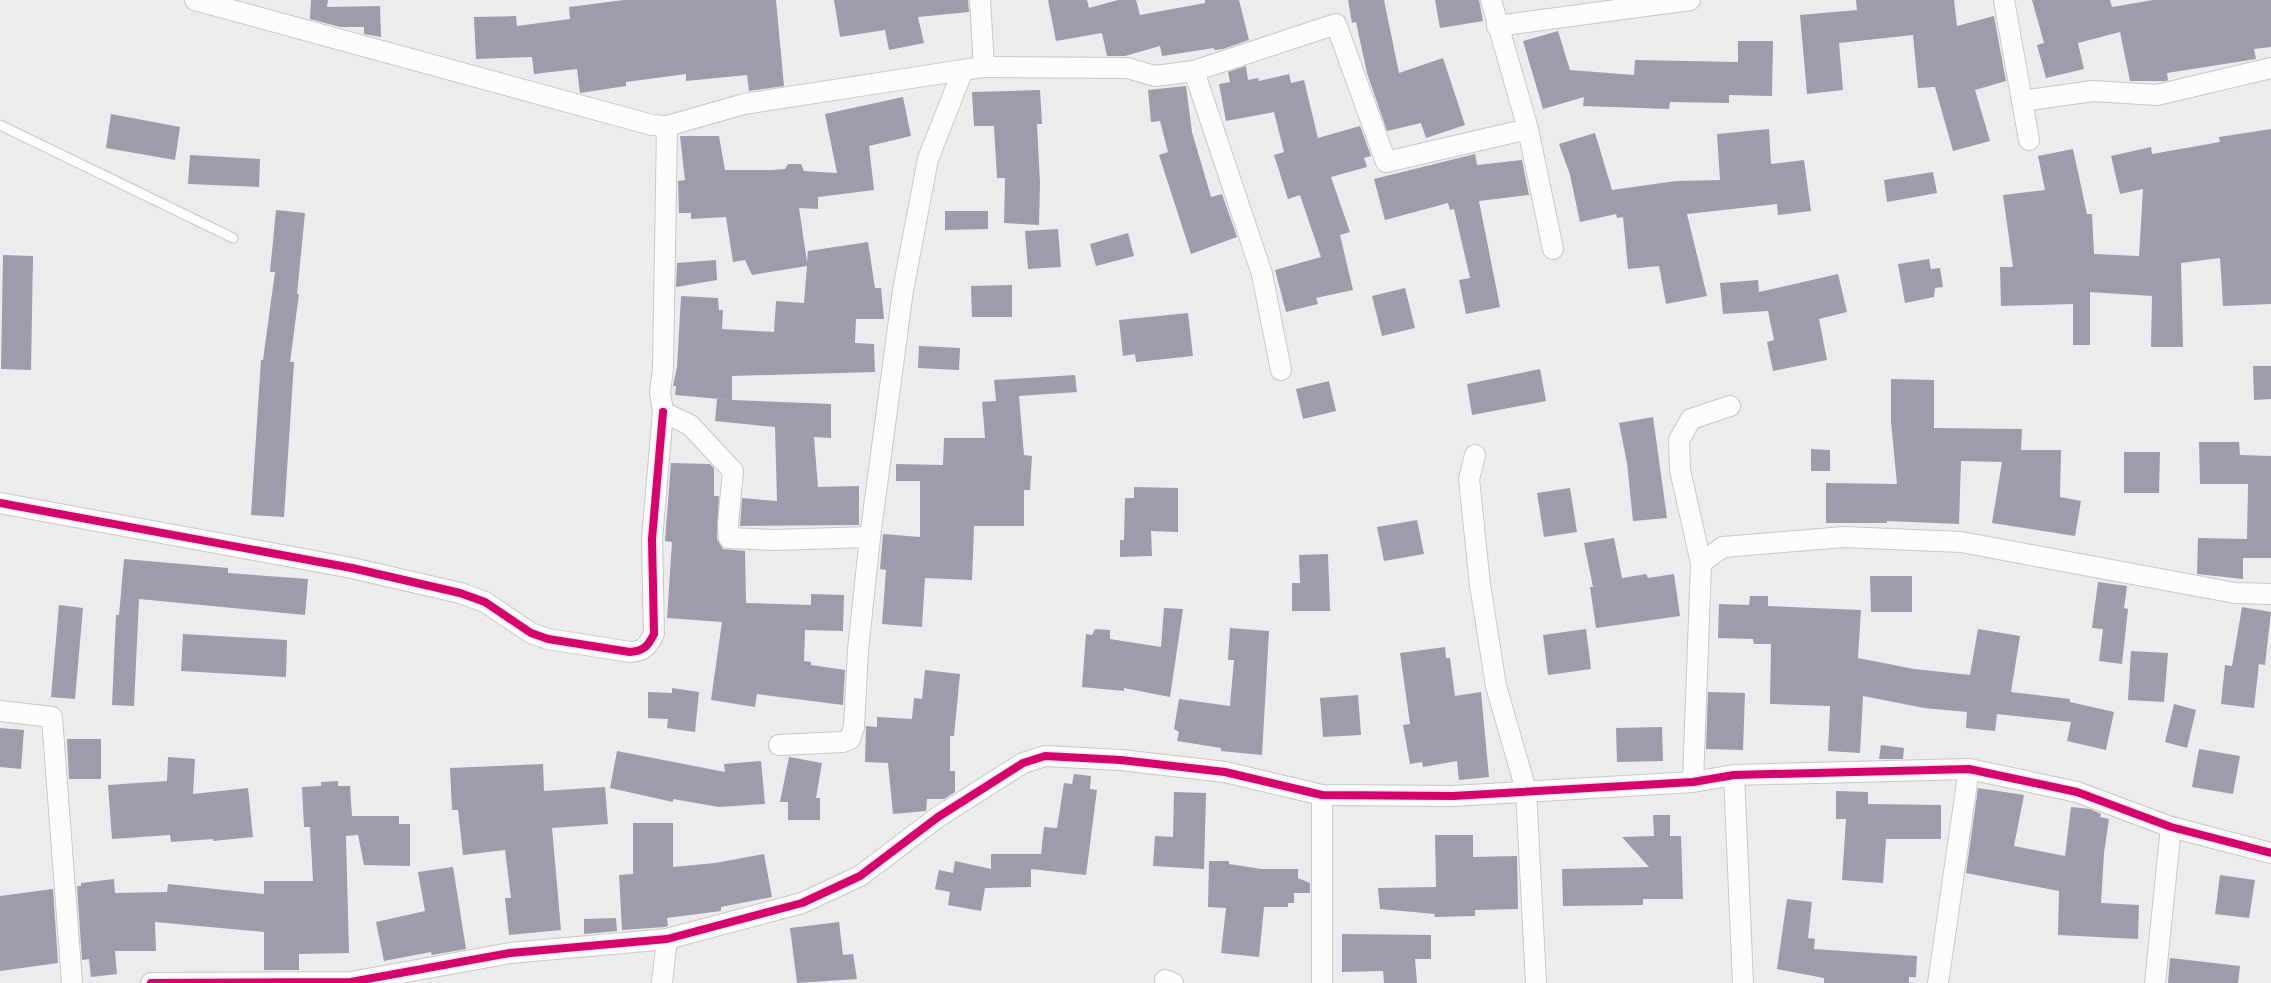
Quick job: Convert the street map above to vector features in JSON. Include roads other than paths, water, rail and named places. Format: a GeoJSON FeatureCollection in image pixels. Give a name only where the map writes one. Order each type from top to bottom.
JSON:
{"type":"FeatureCollection","features":[{"type":"Feature","properties":{"kind":"street"},"geometry":{"type":"LineString","coordinates":[[195,0],[641,122],[667,126],[744,104],[984,67],[1128,68],[1155,76],[1194,72],[1336,24],[1386,162],[1528,129]]}},
{"type":"Feature","properties":{"kind":"street"},"geometry":{"type":"LineString","coordinates":[[980,0],[984,67]]}},
{"type":"Feature","properties":{"kind":"street"},"geometry":{"type":"LineString","coordinates":[[1491,0],[1528,129],[1553,249]]}},
{"type":"Feature","properties":{"kind":"street"},"geometry":{"type":"LineString","coordinates":[[1497,26],[1690,0]]}},
{"type":"Feature","properties":{"kind":"street"},"geometry":{"type":"LineString","coordinates":[[2004,0],[2029,140]]}},
{"type":"Feature","properties":{"kind":"street"},"geometry":{"type":"LineString","coordinates":[[2022,100],[2093,91],[2157,94],[2271,68]]}},
{"type":"Feature","properties":{"kind":"street"},"geometry":{"type":"LineString","coordinates":[[779,745],[841,743],[850,739],[856,707],[858,650],[870,537],[903,290],[928,159],[963,70]]}},
{"type":"Feature","properties":{"kind":"street"},"geometry":{"type":"LineString","coordinates":[[1194,72],[1262,274],[1281,370]]}},
{"type":"Feature","properties":{"kind":"street"},"geometry":{"type":"LineString","coordinates":[[0,503],[352,568],[460,593],[485,602],[517,626],[548,639],[630,652],[647,647],[654,634],[652,538],[663,412],[660,392],[663,368],[667,126]]}},
{"type":"Feature","properties":{"kind":"street"},"geometry":{"type":"LineString","coordinates":[[1693,782],[1701,563],[1680,470],[1679,440],[1691,419],[1730,406]]}},
{"type":"Feature","properties":{"kind":"street"},"geometry":{"type":"LineString","coordinates":[[663,412],[690,425],[733,471],[728,524],[729,538],[870,537]]}},
{"type":"Feature","properties":{"kind":"street"},"geometry":{"type":"LineString","coordinates":[[1475,455],[1469,479],[1480,585],[1496,686],[1526,790],[1536,983]]}},
{"type":"Feature","properties":{"kind":"street"},"geometry":{"type":"LineString","coordinates":[[1701,563],[1723,547],[1844,537],[1961,543],[2235,593],[2271,594]]}},
{"type":"Feature","properties":{"kind":"street"},"geometry":{"type":"LineString","coordinates":[[0,711],[52,717],[72,983]]}},
{"type":"Feature","properties":{"kind":"street"},"geometry":{"type":"LineString","coordinates":[[163,982],[351,982],[510,953],[667,939],[802,903],[860,876],[938,817],[1023,763],[1045,756],[1121,760],[1225,772],[1322,795],[1453,796],[1693,782],[1734,775],[1969,769],[2077,792],[2171,827],[2271,853]]}},
{"type":"Feature","properties":{"kind":"street"},"geometry":{"type":"LineString","coordinates":[[1938,983],[1969,769]]}},
{"type":"Feature","properties":{"kind":"street"},"geometry":{"type":"LineString","coordinates":[[1734,775],[1743,983]]}},
{"type":"Feature","properties":{"kind":"street"},"geometry":{"type":"LineString","coordinates":[[1322,795],[1322,983]]}},
{"type":"Feature","properties":{"kind":"street"},"geometry":{"type":"LineString","coordinates":[[2155,983],[2171,827]]}},
{"type":"Feature","properties":{"kind":"street"},"geometry":{"type":"LineString","coordinates":[[662,983],[667,939]]}},
{"type":"Feature","properties":{"kind":"lane"},"geometry":{"type":"LineString","coordinates":[[0,125],[232,238]]}}]}
